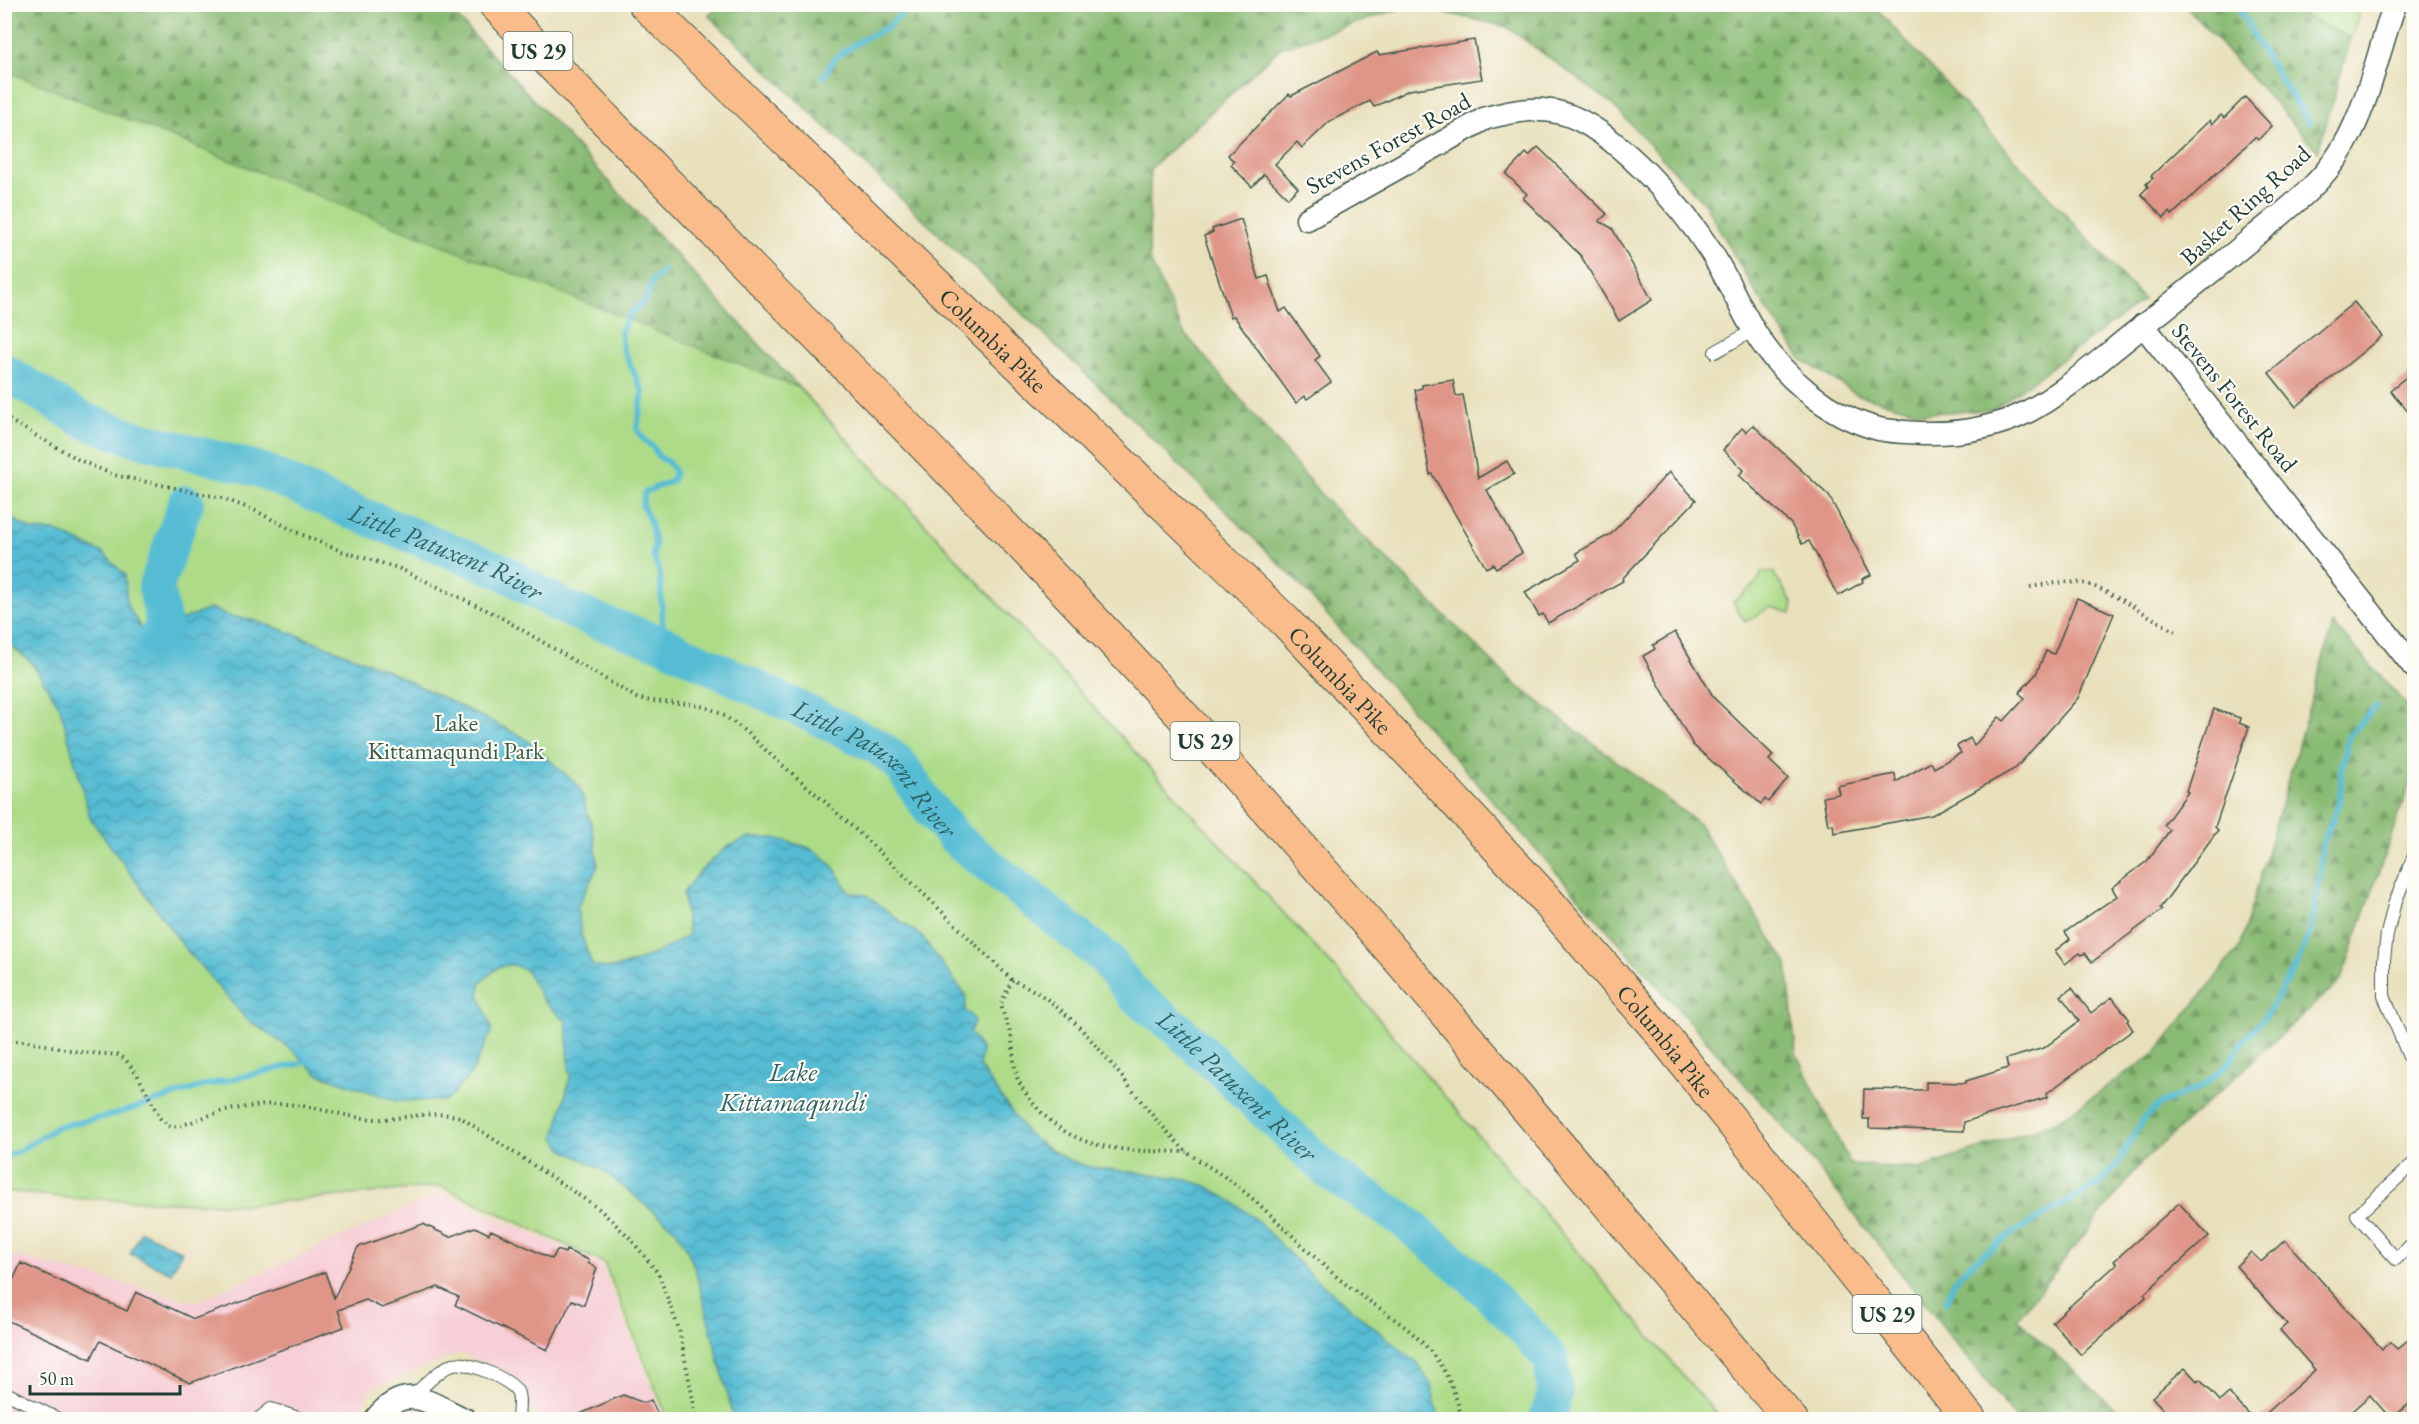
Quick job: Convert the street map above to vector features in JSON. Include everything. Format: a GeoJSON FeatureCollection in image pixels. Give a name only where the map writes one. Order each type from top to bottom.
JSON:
{"type":"FeatureCollection","features":[{"type":"Feature","properties":{"kind":"highway","name":"US 29"},"geometry":{"type":"LineString","coordinates":[[495,4],[582,97],[1056,581],[1190,725],[1321,869],[1791,1419]]}},
{"type":"Feature","properties":{"kind":"highway","name":"Columbia Pike"},"geometry":{"type":"LineString","coordinates":[[645,4],[1277,613],[1417,760],[1541,894],[1657,1028],[1970,1419]]}},
{"type":"Feature","properties":{"kind":"street","name":"Basket Ring Road"},"geometry":{"type":"LineString","coordinates":[[2143,326],[2291,207],[2327,173],[2360,113],[2395,4]]}},
{"type":"Feature","properties":{"kind":"street","name":"Stevens Forest Road"},"geometry":{"type":"LineString","coordinates":[[1307,219],[1486,118],[1519,110],[1540,110],[1562,113],[1589,126],[1621,150],[1686,216],[1720,267],[1754,330],[1785,372],[1809,393],[1834,409],[1878,428],[1937,433],[1970,430],[2002,423],[2029,411],[2068,385],[2143,326],[2415,667]]}},
{"type":"Feature","properties":{"kind":"street"},"geometry":{"type":"LineString","coordinates":[[375,1419],[382,1410],[398,1398],[412,1396],[466,1419]]}},
{"type":"Feature","properties":{"kind":"lane"},"geometry":{"type":"LineString","coordinates":[[1715,352],[1754,330]]}},
{"type":"Feature","properties":{"kind":"lane"},"geometry":{"type":"LineString","coordinates":[[2415,855],[2394,905],[2386,934],[2384,960],[2384,996],[2415,1069]]}},
{"type":"Feature","properties":{"kind":"lane"},"geometry":{"type":"LineString","coordinates":[[2415,1163],[2357,1215],[2396,1259],[2415,1242]]}},
{"type":"Feature","properties":{"kind":"lane"},"geometry":{"type":"LineString","coordinates":[[412,1396],[447,1367],[457,1363],[468,1364],[510,1384],[517,1391],[518,1419]]}},
{"type":"Feature","properties":{"kind":"lane"},"geometry":{"type":"LineString","coordinates":[[4,1392],[60,1419]]}},
{"type":"Feature","properties":{"kind":"lane"},"geometry":{"type":"LineString","coordinates":[[258,1419],[271,1409],[304,1419]]}},
{"type":"Feature","properties":{"kind":"path"},"geometry":{"type":"LineString","coordinates":[[4,417],[79,460],[114,475],[222,498],[256,511],[298,533],[341,551],[398,568],[496,615],[637,698],[653,703],[701,705],[716,712],[813,790],[1012,980],[1038,992],[1085,1034],[1107,1056],[1158,1121],[1188,1152],[1241,1189],[1347,1285],[1404,1326],[1428,1349],[1449,1379],[1462,1419]]}},
{"type":"Feature","properties":{"kind":"path"},"geometry":{"type":"LineString","coordinates":[[2030,587],[2065,582],[2084,584],[2100,590],[2175,631]]}},
{"type":"Feature","properties":{"kind":"path"},"geometry":{"type":"LineString","coordinates":[[1012,980],[1001,1004],[1010,1034],[1017,1075],[1029,1099],[1045,1116],[1073,1138],[1087,1143],[1106,1147],[1188,1152]]}},
{"type":"Feature","properties":{"kind":"path"},"geometry":{"type":"LineString","coordinates":[[4,1041],[28,1041],[79,1052],[117,1055],[131,1066],[160,1118],[170,1126],[185,1126],[214,1113],[267,1104],[310,1106],[348,1116],[382,1119],[444,1113],[460,1117],[598,1208],[629,1237],[658,1273],[679,1329],[697,1419]]}},
{"type":"Feature","properties":{"kind":"shaded area"},"geometry":{"type":"Polygon","coordinates":[[[441,1193],[600,1264],[665,1419],[539,1419],[506,1371],[460,1353],[371,1388],[357,1419],[5,1419],[4,1253],[195,1302],[441,1193]]]}},
{"type":"Feature","properties":{"kind":"green space"},"geometry":{"type":"Polygon","coordinates":[[[4,5],[446,5],[1349,984],[1720,1419],[5,230],[4,5]]]}},
{"type":"Feature","properties":{"kind":"green space"},"geometry":{"type":"Polygon","coordinates":[[[720,5],[1411,5],[1280,48],[1150,169],[1149,258],[1182,330],[1324,498],[1515,684],[1698,823],[1787,964],[1796,1053],[1850,1164],[1920,1169],[2056,1122],[2156,1053],[2240,947],[2333,624],[2414,713],[2414,771],[2341,980],[2141,1163],[2017,1319],[2126,1419],[2016,1419],[1803,1149],[1296,580],[1112,399],[708,15],[720,5]]]}},
{"type":"Feature","properties":{"kind":"green space"},"geometry":{"type":"Polygon","coordinates":[[[1411,5],[1873,5],[2144,300],[1992,410],[1924,413],[1858,395],[1801,359],[1755,291],[1705,204],[1611,103],[1507,27],[1411,5]]]}},
{"type":"Feature","properties":{"kind":"green space"},"geometry":{"type":"Polygon","coordinates":[[[2185,5],[2281,5],[2351,38],[2318,151],[2185,5]]]}},
{"type":"Feature","properties":{"kind":"green space"},"geometry":{"type":"Polygon","coordinates":[[[2281,5],[2362,5],[2351,38],[2281,5]]]}},
{"type":"Feature","properties":{"kind":"green space","name":"Lake Kittamaqundi Park"},"geometry":{"type":"Polygon","coordinates":[[[4,70],[799,388],[1349,984],[1720,1419],[668,1419],[604,1263],[441,1186],[248,1205],[69,1198],[5,1191],[4,70]]]}},
{"type":"Feature","properties":{"kind":"green space"},"geometry":{"type":"Polygon","coordinates":[[[1762,572],[1773,572],[1793,604],[1791,613],[1770,607],[1745,622],[1733,602],[1756,584],[1762,572]]]}},
{"type":"Feature","properties":{"kind":"water","name":"Lake Kittamaqundi"},"geometry":{"type":"Polygon","coordinates":[[[5,511],[7,515],[31,530],[55,531],[103,553],[125,575],[127,605],[152,647],[176,622],[212,608],[224,615],[256,621],[297,635],[380,667],[523,737],[579,786],[593,830],[598,866],[577,908],[582,937],[592,965],[611,968],[630,964],[688,935],[683,893],[698,873],[727,847],[748,838],[774,838],[807,847],[819,853],[834,867],[847,889],[853,893],[866,895],[922,937],[966,996],[965,1011],[974,1021],[970,1032],[982,1051],[979,1066],[1026,1132],[1067,1159],[1089,1167],[1177,1177],[1207,1186],[1235,1203],[1254,1218],[1312,1276],[1418,1364],[1431,1385],[1439,1419],[734,1419],[695,1269],[675,1229],[601,1169],[562,1149],[555,1137],[570,1077],[566,1021],[544,1002],[526,970],[513,965],[500,966],[481,982],[479,993],[492,1030],[471,1074],[446,1101],[396,1101],[318,1074],[290,1048],[246,1019],[184,947],[90,818],[60,707],[32,663],[5,640],[5,511]]]}},
{"type":"Feature","properties":{"kind":"water"},"geometry":{"type":"Polygon","coordinates":[[[141,1231],[182,1251],[171,1273],[130,1254],[141,1231]]]}},
{"type":"Feature","properties":{"kind":"building"},"geometry":{"type":"Polygon","coordinates":[[[1474,40],[1482,79],[1409,90],[1374,107],[1370,101],[1330,121],[1302,148],[1297,142],[1275,164],[1298,188],[1288,198],[1264,174],[1252,187],[1231,165],[1234,162],[1228,155],[1289,94],[1291,96],[1377,52],[1379,55],[1474,40]]]}},
{"type":"Feature","properties":{"kind":"building"},"geometry":{"type":"Polygon","coordinates":[[[2245,97],[2272,126],[2258,140],[2255,137],[2172,215],[2170,212],[2164,218],[2141,194],[2148,187],[2146,184],[2153,178],[2151,176],[2210,120],[2212,124],[2221,115],[2224,118],[2245,97]]]}},
{"type":"Feature","properties":{"kind":"building"},"geometry":{"type":"Polygon","coordinates":[[[1538,147],[1607,214],[1599,221],[1612,228],[1652,300],[1619,321],[1581,256],[1523,198],[1527,194],[1506,174],[1526,153],[1529,156],[1538,147]]]}},
{"type":"Feature","properties":{"kind":"building"},"geometry":{"type":"Polygon","coordinates":[[[1241,219],[1259,279],[1268,276],[1280,312],[1286,308],[1320,356],[1315,360],[1331,382],[1307,399],[1305,396],[1296,403],[1234,316],[1231,317],[1204,236],[1213,232],[1212,229],[1241,219]]]}},
{"type":"Feature","properties":{"kind":"building"},"geometry":{"type":"Polygon","coordinates":[[[2354,302],[2382,336],[2296,407],[2269,373],[2354,302]]]}},
{"type":"Feature","properties":{"kind":"building"},"geometry":{"type":"Polygon","coordinates":[[[2415,370],[2415,420],[2390,390],[2415,370]]]}},
{"type":"Feature","properties":{"kind":"building"},"geometry":{"type":"Polygon","coordinates":[[[1453,380],[1456,396],[1463,395],[1478,478],[1507,461],[1514,474],[1487,490],[1522,553],[1496,568],[1493,564],[1486,568],[1432,474],[1430,475],[1415,390],[1422,388],[1422,385],[1453,380]]]}},
{"type":"Feature","properties":{"kind":"building"},"geometry":{"type":"Polygon","coordinates":[[[1753,425],[1829,496],[1871,575],[1862,579],[1863,582],[1838,596],[1809,541],[1802,544],[1791,524],[1739,475],[1744,470],[1723,450],[1742,428],[1746,432],[1753,425]]]}},
{"type":"Feature","properties":{"kind":"building"},"geometry":{"type":"Polygon","coordinates":[[[1669,472],[1696,500],[1622,579],[1623,581],[1548,623],[1543,614],[1539,616],[1525,592],[1580,560],[1576,553],[1611,534],[1669,472]]]}},
{"type":"Feature","properties":{"kind":"building"},"geometry":{"type":"Polygon","coordinates":[[[2077,598],[2114,614],[2078,698],[2016,768],[1932,815],[1834,833],[1833,824],[1828,825],[1823,797],[1839,794],[1837,786],[1895,774],[1896,782],[1931,762],[1934,768],[1961,753],[1957,746],[1970,738],[1974,746],[1999,717],[2004,721],[2025,698],[2019,693],[2036,674],[2046,651],[2054,654],[2077,598]]]}},
{"type":"Feature","properties":{"kind":"building"},"geometry":{"type":"Polygon","coordinates":[[[1675,632],[1714,698],[1773,755],[1769,760],[1788,778],[1768,802],[1765,799],[1761,804],[1693,745],[1643,656],[1655,649],[1653,645],[1675,632]]]}},
{"type":"Feature","properties":{"kind":"building"},"geometry":{"type":"Polygon","coordinates":[[[2214,709],[2240,718],[2239,723],[2249,727],[2215,827],[2218,830],[2160,908],[2162,910],[2092,962],[2085,953],[2082,955],[2080,953],[2065,964],[2055,951],[2070,939],[2065,932],[2117,896],[2112,888],[2147,861],[2170,830],[2164,825],[2188,792],[2186,791],[2214,709]]]}},
{"type":"Feature","properties":{"kind":"building"},"geometry":{"type":"Polygon","coordinates":[[[2072,988],[2091,1013],[2112,997],[2129,1019],[2127,1021],[2133,1030],[2047,1093],[2048,1097],[1964,1122],[1964,1131],[1869,1128],[1869,1119],[1863,1119],[1864,1089],[1926,1090],[1926,1082],[1966,1083],[1966,1081],[2008,1068],[2006,1059],[2044,1048],[2079,1021],[2061,996],[2072,988]]]}},
{"type":"Feature","properties":{"kind":"building"},"geometry":{"type":"Polygon","coordinates":[[[2179,1203],[2209,1236],[2081,1355],[2052,1322],[2117,1264],[2114,1261],[2179,1203]]]}},
{"type":"Feature","properties":{"kind":"building"},"geometry":{"type":"Polygon","coordinates":[[[423,1224],[450,1237],[475,1227],[489,1234],[491,1230],[552,1259],[557,1250],[565,1253],[566,1250],[589,1260],[588,1263],[597,1268],[584,1305],[572,1300],[547,1350],[455,1305],[459,1297],[438,1287],[382,1308],[366,1300],[338,1310],[344,1327],[190,1383],[100,1341],[91,1359],[4,1319],[4,1276],[13,1280],[21,1263],[127,1311],[136,1292],[194,1319],[325,1272],[334,1298],[358,1247],[423,1224]]]}},
{"type":"Feature","properties":{"kind":"building"},"geometry":{"type":"Polygon","coordinates":[[[2285,1240],[2382,1349],[2390,1342],[2397,1349],[2415,1334],[2415,1399],[2391,1419],[2370,1395],[2343,1419],[2260,1419],[2315,1370],[2280,1330],[2287,1324],[2236,1266],[2251,1252],[2261,1262],[2285,1240]]]}},
{"type":"Feature","properties":{"kind":"building"},"geometry":{"type":"Polygon","coordinates":[[[2185,1368],[2197,1381],[2200,1379],[2220,1401],[2229,1393],[2253,1419],[2172,1419],[2152,1397],[2185,1368]]]}},
{"type":"Feature","properties":{"kind":"building"},"geometry":{"type":"Polygon","coordinates":[[[623,1395],[644,1403],[651,1400],[660,1419],[569,1419],[623,1395]]]}},
{"type":"Feature","properties":{"kind":"waterway"},"geometry":{"type":"LineString","coordinates":[[823,77],[836,57],[863,39],[887,28],[913,4]]}},
{"type":"Feature","properties":{"kind":"waterway"},"geometry":{"type":"LineString","coordinates":[[2237,4],[2259,46],[2309,122]]}},
{"type":"Feature","properties":{"kind":"waterway"},"geometry":{"type":"LineString","coordinates":[[664,270],[653,280],[646,300],[630,313],[621,331],[623,349],[643,392],[637,428],[643,439],[653,447],[658,456],[668,462],[675,472],[672,481],[645,492],[642,505],[650,521],[655,544],[653,555],[660,575],[664,644]]}},
{"type":"Feature","properties":{"kind":"waterway","name":"Little Patuxent River"},"geometry":{"type":"LineString","coordinates":[[4,371],[83,420],[131,437],[261,470],[341,507],[504,572],[559,605],[664,644],[877,746],[900,764],[927,805],[956,839],[1105,958],[1135,996],[1178,1029],[1329,1172],[1403,1220],[1474,1279],[1522,1326],[1551,1359],[1555,1392],[1547,1420]]}},
{"type":"Feature","properties":{"kind":"waterway"},"geometry":{"type":"LineString","coordinates":[[186,503],[156,587],[164,624],[152,647],[191,675]]}},
{"type":"Feature","properties":{"kind":"waterway"},"geometry":{"type":"LineString","coordinates":[[1946,1303],[1954,1282],[1969,1265],[2013,1233],[2099,1184],[2118,1163],[2143,1119],[2162,1103],[2201,1087],[2230,1062],[2240,1045],[2267,1014],[2298,962],[2310,932],[2320,875],[2322,847],[2340,799],[2342,766],[2349,735],[2376,707]]}},
{"type":"Feature","properties":{"kind":"waterway"},"geometry":{"type":"LineString","coordinates":[[4,1157],[19,1151],[57,1127],[113,1115],[206,1085],[311,1061]]}}]}
